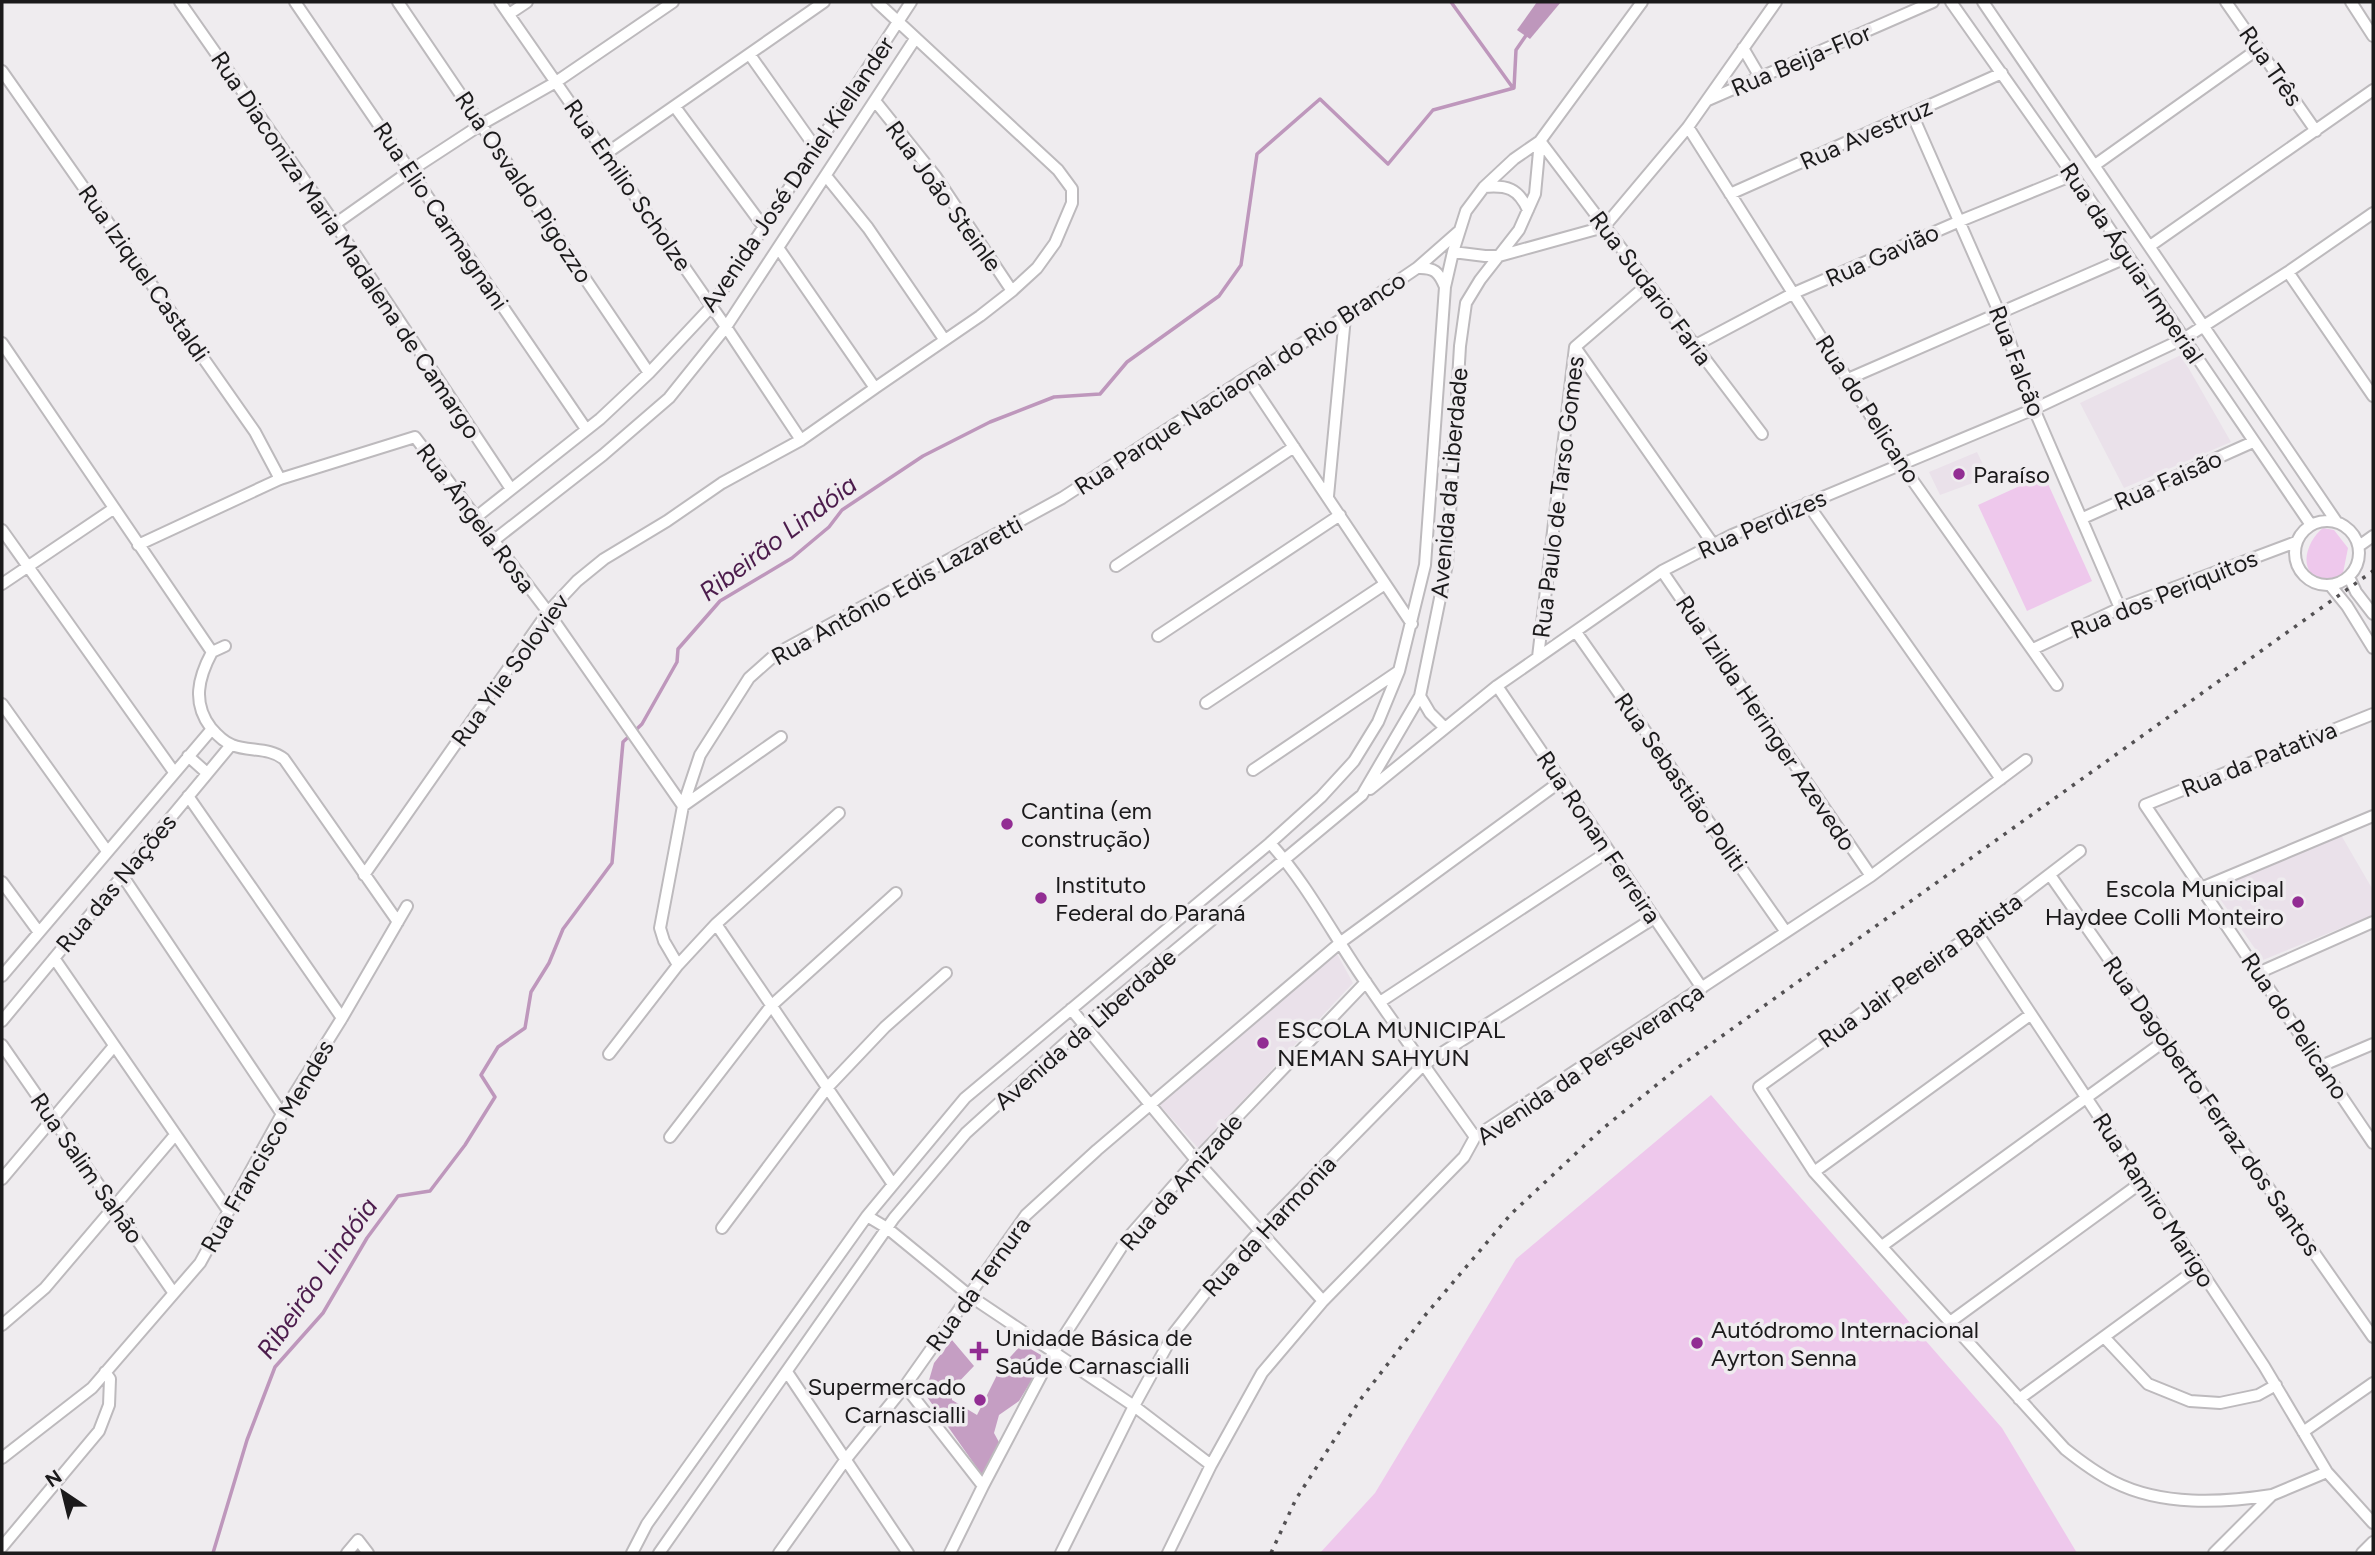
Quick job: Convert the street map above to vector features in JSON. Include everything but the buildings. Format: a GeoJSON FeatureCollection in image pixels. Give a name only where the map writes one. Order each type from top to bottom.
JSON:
{"type":"FeatureCollection","features":[{"type":"Feature","properties":{"kind":"street","name":"Rua Diaconiza Maria Madalena de Camargo"},"geometry":{"type":"LineString","coordinates":[[180,2],[335,224],[511,489]]}},
{"type":"Feature","properties":{"kind":"street","name":"Rua Elio Carmagnani"},"geometry":{"type":"LineString","coordinates":[[295,2],[586,429]]}},
{"type":"Feature","properties":{"kind":"street","name":"Rua Osvaldo Pigozzo"},"geometry":{"type":"LineString","coordinates":[[398,2],[649,373]]}},
{"type":"Feature","properties":{"kind":"street","name":"Rua Emilio Scholze"},"geometry":{"type":"LineString","coordinates":[[500,2],[607,153],[801,440]]}},
{"type":"Feature","properties":{"kind":"street"},"geometry":{"type":"LineString","coordinates":[[509,14],[527,2]]}},
{"type":"Feature","properties":{"kind":"street"},"geometry":{"type":"LineString","coordinates":[[335,224],[410,171],[482,124],[556,82],[673,2]]}},
{"type":"Feature","properties":{"kind":"street"},"geometry":{"type":"LineString","coordinates":[[607,153],[824,2]]}},
{"type":"Feature","properties":{"kind":"street"},"geometry":{"type":"LineString","coordinates":[[877,2],[915,39]]}},
{"type":"Feature","properties":{"kind":"street","name":"Avenida José Daniel Kiellander"},"geometry":{"type":"LineString","coordinates":[[475,518],[586,429],[649,373],[712,306],[911,2]]}},
{"type":"Feature","properties":{"kind":"street"},"geometry":{"type":"LineString","coordinates":[[1458,232],[1466,211],[1484,187],[1514,159],[1541,141],[1642,2]]}},
{"type":"Feature","properties":{"kind":"street"},"geometry":{"type":"LineString","coordinates":[[1453,252],[1499,256],[1604,227],[1688,127],[1776,2]]}},
{"type":"Feature","properties":{"kind":"street","name":"Rua Beija-Flor"},"geometry":{"type":"LineString","coordinates":[[1706,100],[1933,2]]}},
{"type":"Feature","properties":{"kind":"street","name":"Rua da Águia-Imperial"},"geometry":{"type":"LineString","coordinates":[[1951,2],[2185,338],[2311,526]]}},
{"type":"Feature","properties":{"kind":"street","name":"Rua da Águia-Imperial"},"geometry":{"type":"LineString","coordinates":[[1983,2],[2336,521]]}},
{"type":"Feature","properties":{"kind":"street","name":"Rua Três"},"geometry":{"type":"LineString","coordinates":[[2226,2],[2316,131]]}},
{"type":"Feature","properties":{"kind":"street"},"geometry":{"type":"LineString","coordinates":[[2351,2],[2373,36]]}},
{"type":"Feature","properties":{"kind":"street","name":"Avenida José Daniel Kiellander"},"geometry":{"type":"LineString","coordinates":[[492,541],[603,455],[669,398],[726,327],[915,39]]}},
{"type":"Feature","properties":{"kind":"street","name":"Rua Ylie Soloviev"},"geometry":{"type":"LineString","coordinates":[[364,875],[548,612],[577,581],[604,559],[667,522],[722,483],[801,440],[1012,291],[1037,268],[1055,243],[1072,203],[1072,189],[1058,170],[915,39]]}},
{"type":"Feature","properties":{"kind":"street"},"geometry":{"type":"LineString","coordinates":[[1743,48],[1760,78]]}},
{"type":"Feature","properties":{"kind":"street"},"geometry":{"type":"LineString","coordinates":[[2095,165],[2258,49]]}},
{"type":"Feature","properties":{"kind":"street"},"geometry":{"type":"LineString","coordinates":[[750,55],[814,147]]}},
{"type":"Feature","properties":{"kind":"street","name":"Rua Iziquel Castaldi"},"geometry":{"type":"LineString","coordinates":[[2,71],[254,432],[280,479]]}},
{"type":"Feature","properties":{"kind":"street","name":"Rua Avestruz"},"geometry":{"type":"LineString","coordinates":[[1730,194],[2002,73]]}},
{"type":"Feature","properties":{"kind":"street"},"geometry":{"type":"LineString","coordinates":[[2150,246],[2373,90]]}},
{"type":"Feature","properties":{"kind":"street","name":"Rua João Steinle"},"geometry":{"type":"LineString","coordinates":[[875,101],[936,177],[1012,291]]}},
{"type":"Feature","properties":{"kind":"street"},"geometry":{"type":"LineString","coordinates":[[676,107],[763,226]]}},
{"type":"Feature","properties":{"kind":"street","name":"Rua Falcão"},"geometry":{"type":"LineString","coordinates":[[1912,114],[1999,312],[2034,409],[2120,608]]}},
{"type":"Feature","properties":{"kind":"street","name":"Rua do Pelicano"},"geometry":{"type":"LineString","coordinates":[[1688,127],[1900,464],[2057,685]]}},
{"type":"Feature","properties":{"kind":"street","name":"Avenida da Liberdade"},"geometry":{"type":"LineString","coordinates":[[662,1551],[887,1228],[966,1133],[1084,1027],[1362,795],[1420,696],[1447,564],[1460,346],[1466,303],[1480,280],[1519,230],[1535,194],[1541,141]]}},
{"type":"Feature","properties":{"kind":"street","name":"Rua Sudario Faria"},"geometry":{"type":"LineString","coordinates":[[1541,141],[1762,434]]}},
{"type":"Feature","properties":{"kind":"street","name":"Rua Gavião"},"geometry":{"type":"LineString","coordinates":[[1696,345],[1794,293],[2073,175]]}},
{"type":"Feature","properties":{"kind":"street"},"geometry":{"type":"LineString","coordinates":[[826,176],[868,228],[944,339]]}},
{"type":"Feature","properties":{"kind":"street"},"geometry":{"type":"LineString","coordinates":[[1484,187],[1500,185],[1515,191],[1523,198],[1528,210]]}},
{"type":"Feature","properties":{"kind":"street","name":"Rua Perdizes"},"geometry":{"type":"LineString","coordinates":[[1362,795],[1497,686],[1662,571],[1713,544],[2034,409],[2185,338],[2372,216]]}},
{"type":"Feature","properties":{"kind":"street","name":"Avenida da Liberdade"},"geometry":{"type":"LineString","coordinates":[[632,1553],[663,1501],[867,1216],[965,1098],[1270,843],[1321,797],[1354,761],[1378,722],[1399,671],[1424,565],[1445,287],[1458,232]]}},
{"type":"Feature","properties":{"kind":"street","name":"Rua Parque Naciaonal do Rio Branco"},"geometry":{"type":"LineString","coordinates":[[1062,498],[1247,377],[1345,317],[1417,268],[1458,232]]}},
{"type":"Feature","properties":{"kind":"street"},"geometry":{"type":"LineString","coordinates":[[779,248],[874,388]]}},
{"type":"Feature","properties":{"kind":"street","name":"Rua Parque Naciaonal do Rio Branco"},"geometry":{"type":"LineString","coordinates":[[1417,268],[1453,252]]}},
{"type":"Feature","properties":{"kind":"street"},"geometry":{"type":"LineString","coordinates":[[1848,379],[2128,257]]}},
{"type":"Feature","properties":{"kind":"street"},"geometry":{"type":"LineString","coordinates":[[1417,268],[1431,267],[1440,274],[1445,287]]}},
{"type":"Feature","properties":{"kind":"street"},"geometry":{"type":"LineString","coordinates":[[2287,272],[2373,396]]}},
{"type":"Feature","properties":{"kind":"street","name":"Rua Paulo de Tarso Gomes"},"geometry":{"type":"LineString","coordinates":[[1538,657],[1575,347],[1647,285]]}},
{"type":"Feature","properties":{"kind":"street"},"geometry":{"type":"LineString","coordinates":[[1328,496],[1345,317]]}},
{"type":"Feature","properties":{"kind":"street"},"geometry":{"type":"LineString","coordinates":[[2,344],[212,652]]}},
{"type":"Feature","properties":{"kind":"street"},"geometry":{"type":"LineString","coordinates":[[1575,347],[1713,544]]}},
{"type":"Feature","properties":{"kind":"street"},"geometry":{"type":"LineString","coordinates":[[1247,377],[1412,624]]}},
{"type":"Feature","properties":{"kind":"street","name":"Rua Ângela Rosa"},"geometry":{"type":"LineString","coordinates":[[280,479],[415,437],[548,612],[683,806]]}},
{"type":"Feature","properties":{"kind":"street","name":"Rua Faisão"},"geometry":{"type":"LineString","coordinates":[[2083,518],[2253,442]]}},
{"type":"Feature","properties":{"kind":"street"},"geometry":{"type":"LineString","coordinates":[[1116,566],[1294,447]]}},
{"type":"Feature","properties":{"kind":"street"},"geometry":{"type":"LineString","coordinates":[[138,545],[280,479]]}},
{"type":"Feature","properties":{"kind":"street","name":"Rua Antônio Edis Lazaretti"},"geometry":{"type":"LineString","coordinates":[[678,965],[660,928],[683,806],[700,755],[750,678],[776,654],[1062,498]]}},
{"type":"Feature","properties":{"kind":"street"},"geometry":{"type":"LineString","coordinates":[[1807,503],[2001,779]]}},
{"type":"Feature","properties":{"kind":"street"},"geometry":{"type":"LineString","coordinates":[[2,584],[113,509]]}},
{"type":"Feature","properties":{"kind":"street"},"geometry":{"type":"LineString","coordinates":[[1158,636],[1340,515]]}},
{"type":"Feature","properties":{"kind":"street"},"geometry":{"type":"LineString","coordinates":[[2320,521],[2336,521],[2352,531],[2359,546],[2360,559],[2350,577],[2330,585],[2319,585],[2301,573],[2294,553],[2296,542],[2300,534],[2320,521]]}},
{"type":"Feature","properties":{"kind":"street"},"geometry":{"type":"LineString","coordinates":[[2,530],[174,772]]}},
{"type":"Feature","properties":{"kind":"street"},"geometry":{"type":"LineString","coordinates":[[2359,546],[2373,536]]}},
{"type":"Feature","properties":{"kind":"street","name":"Rua dos Periquitos"},"geometry":{"type":"LineString","coordinates":[[2033,649],[2120,608],[2296,542]]}},
{"type":"Feature","properties":{"kind":"street","name":"Rua Izilda Heringer Azevedo"},"geometry":{"type":"LineString","coordinates":[[1662,571],[1871,876]]}},
{"type":"Feature","properties":{"kind":"street"},"geometry":{"type":"LineString","coordinates":[[2350,577],[2356,592],[2373,614]]}},
{"type":"Feature","properties":{"kind":"street"},"geometry":{"type":"LineString","coordinates":[[1206,703],[1385,584]]}},
{"type":"Feature","properties":{"kind":"street"},"geometry":{"type":"LineString","coordinates":[[2330,585],[2347,606],[2373,648]]}},
{"type":"Feature","properties":{"kind":"street","name":"Rua Sebastião Politi"},"geometry":{"type":"LineString","coordinates":[[1576,632],[1786,932]]}},
{"type":"Feature","properties":{"kind":"street"},"geometry":{"type":"LineString","coordinates":[[225,646],[212,652],[200,680],[198,699],[204,717],[212,729],[231,745],[270,752],[284,759],[398,922]]}},
{"type":"Feature","properties":{"kind":"street"},"geometry":{"type":"LineString","coordinates":[[1253,770],[1399,671]]}},
{"type":"Feature","properties":{"kind":"street","name":"Rua Ronan Ferreira"},"geometry":{"type":"LineString","coordinates":[[1497,686],[1702,988]]}},
{"type":"Feature","properties":{"kind":"street"},"geometry":{"type":"LineString","coordinates":[[1420,696],[1430,713],[1445,728]]}},
{"type":"Feature","properties":{"kind":"street"},"geometry":{"type":"LineString","coordinates":[[2,705],[107,851]]}},
{"type":"Feature","properties":{"kind":"street","name":"Rua da Patativa"},"geometry":{"type":"LineString","coordinates":[[2146,805],[2373,714]]}},
{"type":"Feature","properties":{"kind":"street","name":"Rua das Nações"},"geometry":{"type":"LineString","coordinates":[[2,976],[212,729]]}},
{"type":"Feature","properties":{"kind":"street"},"geometry":{"type":"LineString","coordinates":[[683,806],[781,737]]}},
{"type":"Feature","properties":{"kind":"street","name":"Rua das Nações"},"geometry":{"type":"LineString","coordinates":[[2,1021],[231,745]]}},
{"type":"Feature","properties":{"kind":"street"},"geometry":{"type":"LineString","coordinates":[[188,756],[206,773]]}},
{"type":"Feature","properties":{"kind":"street","name":"Avenida da Perseverança"},"geometry":{"type":"LineString","coordinates":[[1168,1553],[1211,1465],[1262,1373],[1323,1301],[1464,1157],[1475,1137],[1871,876],[2026,760]]}},
{"type":"Feature","properties":{"kind":"street","name":"Rua da Ternura"},"geometry":{"type":"LineString","coordinates":[[785,1550],[846,1459],[905,1386],[1026,1215],[1151,1103],[1341,942],[1561,780]]}},
{"type":"Feature","properties":{"kind":"street"},"geometry":{"type":"LineString","coordinates":[[188,796],[342,1018]]}},
{"type":"Feature","properties":{"kind":"street","name":"Rua do Pelicano"},"geometry":{"type":"LineString","coordinates":[[2146,805],[2373,1143]]}},
{"type":"Feature","properties":{"kind":"street"},"geometry":{"type":"LineString","coordinates":[[609,1054],[678,965],[716,924],[839,813]]}},
{"type":"Feature","properties":{"kind":"street"},"geometry":{"type":"LineString","coordinates":[[2201,888],[2373,816]]}},
{"type":"Feature","properties":{"kind":"street"},"geometry":{"type":"LineString","coordinates":[[1270,843],[1285,859],[1366,982],[1475,1137]]}},
{"type":"Feature","properties":{"kind":"street"},"geometry":{"type":"LineString","coordinates":[[1380,1002],[1609,851]]}},
{"type":"Feature","properties":{"kind":"street","name":"Rua Jair Pereira Batista"},"geometry":{"type":"LineString","coordinates":[[1814,1172],[1759,1087],[1976,931],[2080,852]]}},
{"type":"Feature","properties":{"kind":"street"},"geometry":{"type":"LineString","coordinates":[[122,875],[282,1114]]}},
{"type":"Feature","properties":{"kind":"street","name":"Rua Dagoberto Ferraz dos Santos"},"geometry":{"type":"LineString","coordinates":[[2050,875],[2373,1337]]}},
{"type":"Feature","properties":{"kind":"street"},"geometry":{"type":"LineString","coordinates":[[2,882],[38,931]]}},
{"type":"Feature","properties":{"kind":"street"},"geometry":{"type":"LineString","coordinates":[[670,1137],[771,1006],[896,893]]}},
{"type":"Feature","properties":{"kind":"street","name":"Rua Francisco Mendes"},"geometry":{"type":"LineString","coordinates":[[2,1458],[92,1388],[200,1263],[227,1209],[282,1114],[407,906]]}},
{"type":"Feature","properties":{"kind":"street","name":"Rua da Harmonia"},"geometry":{"type":"LineString","coordinates":[[1061,1553],[1134,1406],[1174,1333],[1213,1283],[1260,1231],[1423,1065],[1654,918]]}},
{"type":"Feature","properties":{"kind":"street"},"geometry":{"type":"LineString","coordinates":[[2258,973],[2373,922]]}},
{"type":"Feature","properties":{"kind":"street"},"geometry":{"type":"LineString","coordinates":[[716,924],[892,1183]]}},
{"type":"Feature","properties":{"kind":"street","name":"Rua Ramiro Marigo"},"geometry":{"type":"LineString","coordinates":[[1976,931],[2276,1385],[2327,1472],[2373,1523]]}},
{"type":"Feature","properties":{"kind":"street"},"geometry":{"type":"LineString","coordinates":[[54,958],[227,1209]]}},
{"type":"Feature","properties":{"kind":"street"},"geometry":{"type":"LineString","coordinates":[[722,1228],[827,1088],[885,1027],[946,973]]}},
{"type":"Feature","properties":{"kind":"street","name":"Rua da Amizade"},"geometry":{"type":"LineString","coordinates":[[950,1553],[1053,1353],[1126,1240],[1196,1160],[1366,982]]}},
{"type":"Feature","properties":{"kind":"street"},"geometry":{"type":"LineString","coordinates":[[1071,1009],[1196,1160],[1323,1301]]}},
{"type":"Feature","properties":{"kind":"street"},"geometry":{"type":"LineString","coordinates":[[2030,1015],[1814,1172],[2065,1449],[2114,1482],[2142,1493],[2199,1501],[2242,1500],[2272,1496],[2327,1472]]}},
{"type":"Feature","properties":{"kind":"street"},"geometry":{"type":"LineString","coordinates":[[1882,1246],[2166,1040]]}},
{"type":"Feature","properties":{"kind":"street"},"geometry":{"type":"LineString","coordinates":[[2321,1066],[2373,1044]]}},
{"type":"Feature","properties":{"kind":"street","name":"Rua Salim Sahão"},"geometry":{"type":"LineString","coordinates":[[2,1045],[173,1292]]}},
{"type":"Feature","properties":{"kind":"street"},"geometry":{"type":"LineString","coordinates":[[2,1179],[114,1046]]}},
{"type":"Feature","properties":{"kind":"street"},"geometry":{"type":"LineString","coordinates":[[2,1325],[45,1288],[175,1135]]}},
{"type":"Feature","properties":{"kind":"street"},"geometry":{"type":"LineString","coordinates":[[1950,1322],[2142,1182]]}},
{"type":"Feature","properties":{"kind":"street"},"geometry":{"type":"LineString","coordinates":[[867,1216],[887,1228],[970,1296],[1134,1406],[1211,1465]]}},
{"type":"Feature","properties":{"kind":"street"},"geometry":{"type":"LineString","coordinates":[[2019,1399],[2198,1268]]}},
{"type":"Feature","properties":{"kind":"street"},"geometry":{"type":"LineString","coordinates":[[2105,1337],[2148,1384],[2190,1401],[2220,1403],[2258,1395],[2276,1385]]}},
{"type":"Feature","properties":{"kind":"street"},"geometry":{"type":"LineString","coordinates":[[2,1548],[99,1431],[109,1405],[110,1379],[105,1372]]}},
{"type":"Feature","properties":{"kind":"street"},"geometry":{"type":"LineString","coordinates":[[787,1372],[908,1553]]}},
{"type":"Feature","properties":{"kind":"street"},"geometry":{"type":"LineString","coordinates":[[2303,1432],[2373,1383]]}},
{"type":"Feature","properties":{"kind":"street"},"geometry":{"type":"LineString","coordinates":[[905,1386],[983,1486]]}},
{"type":"Feature","properties":{"kind":"street"},"geometry":{"type":"LineString","coordinates":[[2214,1553],[2272,1496]]}},
{"type":"Feature","properties":{"kind":"street"},"geometry":{"type":"LineString","coordinates":[[347,1553],[358,1540],[368,1553]]}},
{"type":"Feature","properties":{"kind":"street"},"geometry":{"type":"LineString","coordinates":[[2362,1553],[2373,1542]]}},
{"type":"Feature","properties":{"kind":"shaded area"},"geometry":{"type":"Polygon","coordinates":[[[1537,2],[1561,2],[1530,39],[1517,30],[1537,2]]]}},
{"type":"Feature","properties":{"kind":"shaded area"},"geometry":{"type":"Polygon","coordinates":[[[2181,355],[2231,442],[2124,488],[2080,403],[2181,355]]]}},
{"type":"Feature","properties":{"kind":"shaded area","name":"Paraíso"},"geometry":{"type":"Polygon","coordinates":[[[1977,452],[1989,477],[1940,495],[1929,472],[1977,452]]]}},
{"type":"Feature","properties":{"kind":"shaded area"},"geometry":{"type":"Polygon","coordinates":[[[2044,475],[2092,581],[2027,611],[1978,505],[2044,475]]]}},
{"type":"Feature","properties":{"kind":"shaded area"},"geometry":{"type":"Polygon","coordinates":[[[2323,528],[2334,530],[2348,548],[2342,578],[2320,580],[2308,568],[2308,549],[2323,528]]]}},
{"type":"Feature","properties":{"kind":"shaded area","name":"Escola Municipal Haydee Colli Monteiro"},"geometry":{"type":"Polygon","coordinates":[[[2341,835],[2373,890],[2373,915],[2263,960],[2213,889],[2341,835]]]}},
{"type":"Feature","properties":{"kind":"shaded area","name":"ESCOLA MUNICIPAL NEMAN SAHYUN"},"geometry":{"type":"Polygon","coordinates":[[[1336,952],[1353,983],[1198,1148],[1157,1102],[1336,952]]]}},
{"type":"Feature","properties":{"kind":"shaded area","name":"Autódromo Internacional Ayrton Senna"},"geometry":{"type":"Polygon","coordinates":[[[1711,1095],[2002,1428],[2077,1553],[1320,1553],[1375,1493],[1516,1259],[1711,1095]]]}},
{"type":"Feature","properties":{"kind":"shaded area"},"geometry":{"type":"Polygon","coordinates":[[[952,1340],[974,1366],[952,1389],[952,1400],[977,1415],[1001,1367],[1022,1344],[1041,1355],[1039,1368],[1019,1401],[999,1415],[994,1433],[1000,1444],[982,1475],[925,1394],[934,1363],[952,1340]]]}},
{"type":"Feature","properties":{"kind":"waterway"},"geometry":{"type":"LineString","coordinates":[[1451,2],[1513,88]]}},
{"type":"Feature","properties":{"kind":"waterway","name":"Ribeirão Lindóia"},"geometry":{"type":"LineString","coordinates":[[213,1553],[247,1440],[275,1367],[323,1313],[367,1238],[398,1196],[430,1191],[465,1145],[495,1097],[481,1075],[498,1047],[525,1028],[531,992],[549,963],[563,929],[612,863],[623,742],[642,724],[677,662],[678,649],[720,601],[792,558],[829,527],[842,510],[923,456],[990,422],[1054,397],[1100,394],[1127,362],[1219,296],[1241,265],[1257,154],[1320,99],[1388,164],[1433,110],[1514,88],[1516,50],[1527,34]]}},
{"type":"Feature","properties":{"kind":"railway"},"geometry":{"type":"LineString","coordinates":[[1271,1553],[1296,1499],[1360,1400],[1427,1313],[1511,1214],[1601,1130],[1680,1066],[2373,571]]}},
{"type":"Feature","properties":{"kind":"place","name":"Paraíso"},"geometry":{"type":"Point","coordinates":[1959,474]}},
{"type":"Feature","properties":{"kind":"place","name":"Cantina (em construção)"},"geometry":{"type":"Point","coordinates":[1007,824]}},
{"type":"Feature","properties":{"kind":"place","name":"Instituto Federal do Paraná"},"geometry":{"type":"Point","coordinates":[1041,898]}},
{"type":"Feature","properties":{"kind":"place","name":"Escola Municipal Haydee Colli Monteiro"},"geometry":{"type":"Point","coordinates":[2298,902]}},
{"type":"Feature","properties":{"kind":"place","name":"ESCOLA MUNICIPAL NEMAN SAHYUN"},"geometry":{"type":"Point","coordinates":[1263,1043]}},
{"type":"Feature","properties":{"kind":"place","name":"Autódromo Internacional Ayrton Senna"},"geometry":{"type":"Point","coordinates":[1697,1343]}},
{"type":"Feature","properties":{"kind":"place","name":"Unidade Básica de Saúde Carnascialli"},"geometry":{"type":"Point","coordinates":[979,1351]}},
{"type":"Feature","properties":{"kind":"place","name":"Supermercado Carnascialli"},"geometry":{"type":"Point","coordinates":[980,1400]}}]}
